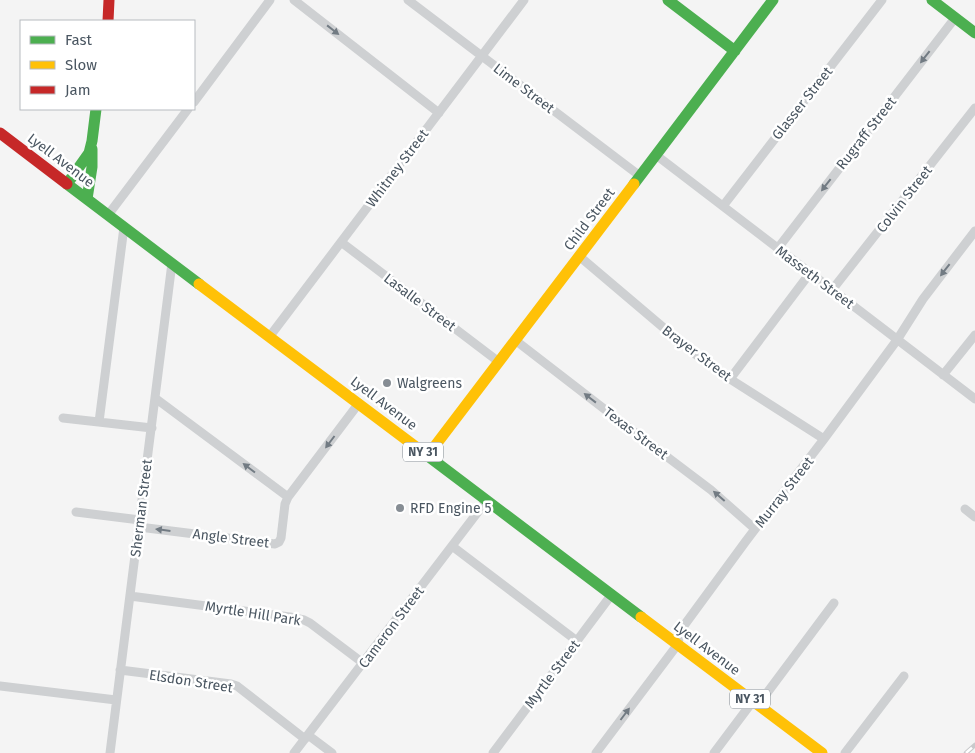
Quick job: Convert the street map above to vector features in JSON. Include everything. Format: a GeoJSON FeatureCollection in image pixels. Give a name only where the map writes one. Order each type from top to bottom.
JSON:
{"type":"FeatureCollection","features":[{"type":"Feature","properties":{"kind":"main road"},"geometry":{"type":"LineString","coordinates":[[108,20],[110,0]]}},
{"type":"Feature","properties":{"kind":"main road"},"geometry":{"type":"LineString","coordinates":[[668,0],[735,51]]}},
{"type":"Feature","properties":{"kind":"main road","name":"Child Street"},"geometry":{"type":"LineString","coordinates":[[428,455],[773,0]]}},
{"type":"Feature","properties":{"kind":"main road"},"geometry":{"type":"LineString","coordinates":[[932,0],[975,33]]}},
{"type":"Feature","properties":{"kind":"main road"},"geometry":{"type":"LineString","coordinates":[[67,184],[89,153],[96,110]]}},
{"type":"Feature","properties":{"kind":"main road","name":"Lyell Avenue"},"geometry":{"type":"LineString","coordinates":[[0,133],[822,753]]}},
{"type":"Feature","properties":{"kind":"main road"},"geometry":{"type":"LineString","coordinates":[[87,199],[92,167],[92,141]]}},
{"type":"Feature","properties":{"kind":"street"},"geometry":{"type":"LineString","coordinates":[[195,101],[270,0]]}},
{"type":"Feature","properties":{"kind":"street"},"geometry":{"type":"LineString","coordinates":[[294,0],[439,113]]}},
{"type":"Feature","properties":{"kind":"street","name":"Lime Street"},"geometry":{"type":"LineString","coordinates":[[408,0],[640,176]]}},
{"type":"Feature","properties":{"kind":"street","name":"Whitney Street"},"geometry":{"type":"LineString","coordinates":[[270,336],[524,0]]}},
{"type":"Feature","properties":{"kind":"street","name":"Glasser Street"},"geometry":{"type":"LineString","coordinates":[[722,206],[882,0]]}},
{"type":"Feature","properties":{"kind":"street","name":"Rugraff Street"},"geometry":{"type":"LineString","coordinates":[[778,248],[955,18]]}},
{"type":"Feature","properties":{"kind":"street","name":"Colvin Street"},"geometry":{"type":"LineString","coordinates":[[832,290],[975,108]]}},
{"type":"Feature","properties":{"kind":"street"},"geometry":{"type":"LineString","coordinates":[[108,215],[187,110]]}},
{"type":"Feature","properties":{"kind":"street","name":"Masseth Street"},"geometry":{"type":"LineString","coordinates":[[656,155],[975,399]]}},
{"type":"Feature","properties":{"kind":"street"},"geometry":{"type":"LineString","coordinates":[[99,422],[124,227]]}},
{"type":"Feature","properties":{"kind":"street","name":"Murray Street"},"geometry":{"type":"LineString","coordinates":[[596,753],[678,644],[680,632],[897,340],[922,299],[975,231]]}},
{"type":"Feature","properties":{"kind":"street","name":"Lasalle Street"},"geometry":{"type":"LineString","coordinates":[[342,242],[498,362]]}},
{"type":"Feature","properties":{"kind":"street","name":"Brayer Street"},"geometry":{"type":"LineString","coordinates":[[579,256],[691,351],[824,439]]}},
{"type":"Feature","properties":{"kind":"street","name":"Sherman Street"},"geometry":{"type":"LineString","coordinates":[[110,753],[172,263]]}},
{"type":"Feature","properties":{"kind":"street"},"geometry":{"type":"LineString","coordinates":[[730,378],[810,273]]}},
{"type":"Feature","properties":{"kind":"street"},"geometry":{"type":"LineString","coordinates":[[943,375],[975,335]]}},
{"type":"Feature","properties":{"kind":"street","name":"Texas Street"},"geometry":{"type":"LineString","coordinates":[[515,340],[711,490],[755,529]]}},
{"type":"Feature","properties":{"kind":"street"},"geometry":{"type":"LineString","coordinates":[[155,398],[288,498]]}},
{"type":"Feature","properties":{"kind":"street","name":"Angle Street"},"geometry":{"type":"LineString","coordinates":[[139,524],[275,544],[279,542],[285,504],[288,498],[359,403]]}},
{"type":"Feature","properties":{"kind":"street"},"geometry":{"type":"LineString","coordinates":[[63,418],[152,428]]}},
{"type":"Feature","properties":{"kind":"street","name":"Cameron Street"},"geometry":{"type":"LineString","coordinates":[[294,753],[487,500]]}},
{"type":"Feature","properties":{"kind":"street"},"geometry":{"type":"LineString","coordinates":[[965,509],[975,516]]}},
{"type":"Feature","properties":{"kind":"street"},"geometry":{"type":"LineString","coordinates":[[76,512],[139,524]]}},
{"type":"Feature","properties":{"kind":"street"},"geometry":{"type":"LineString","coordinates":[[452,546],[577,640]]}},
{"type":"Feature","properties":{"kind":"street","name":"Myrtle Street"},"geometry":{"type":"LineString","coordinates":[[492,753],[612,594]]}},
{"type":"Feature","properties":{"kind":"street","name":"Myrtle Hill Park"},"geometry":{"type":"LineString","coordinates":[[130,596],[304,620],[363,664]]}},
{"type":"Feature","properties":{"kind":"street"},"geometry":{"type":"LineString","coordinates":[[714,753],[834,602]]}},
{"type":"Feature","properties":{"kind":"street","name":"Elsdon Street"},"geometry":{"type":"LineString","coordinates":[[120,670],[237,686],[306,737],[332,753]]}},
{"type":"Feature","properties":{"kind":"street"},"geometry":{"type":"LineString","coordinates":[[845,753],[904,676]]}},
{"type":"Feature","properties":{"kind":"street"},"geometry":{"type":"LineString","coordinates":[[0,686],[116,700]]}},
{"type":"Feature","properties":{"kind":"railway"},"geometry":{"type":"LineString","coordinates":[[966,753],[975,745]]}},
{"type":"Feature","properties":{"kind":"traffic: fast"},"geometry":{"type":"LineString","coordinates":[[668,0],[735,51]]}},
{"type":"Feature","properties":{"kind":"traffic: fast"},"geometry":{"type":"LineString","coordinates":[[634,184],[773,0]]}},
{"type":"Feature","properties":{"kind":"traffic: fast"},"geometry":{"type":"LineString","coordinates":[[932,0],[975,33]]}},
{"type":"Feature","properties":{"kind":"traffic: fast"},"geometry":{"type":"LineString","coordinates":[[96,110],[89,153],[67,184],[199,284]]}},
{"type":"Feature","properties":{"kind":"traffic: fast"},"geometry":{"type":"LineString","coordinates":[[87,199],[92,167],[92,149]]}},
{"type":"Feature","properties":{"kind":"traffic: fast"},"geometry":{"type":"LineString","coordinates":[[420,450],[641,617]]}},
{"type":"Feature","properties":{"kind":"traffic: slow"},"geometry":{"type":"LineString","coordinates":[[428,455],[634,184]]}},
{"type":"Feature","properties":{"kind":"traffic: slow"},"geometry":{"type":"LineString","coordinates":[[199,284],[420,450]]}},
{"type":"Feature","properties":{"kind":"traffic: slow"},"geometry":{"type":"LineString","coordinates":[[641,617],[822,753]]}},
{"type":"Feature","properties":{"kind":"traffic: jam"},"geometry":{"type":"LineString","coordinates":[[108,20],[109,0]]}},
{"type":"Feature","properties":{"kind":"traffic: jam"},"geometry":{"type":"LineString","coordinates":[[0,133],[67,184]]}},
{"type":"Feature","properties":{"kind":"place","name":"Walgreens"},"geometry":{"type":"Point","coordinates":[387,383]}},
{"type":"Feature","properties":{"kind":"place","name":"RFD Engine 5"},"geometry":{"type":"Point","coordinates":[400,508]}}]}
